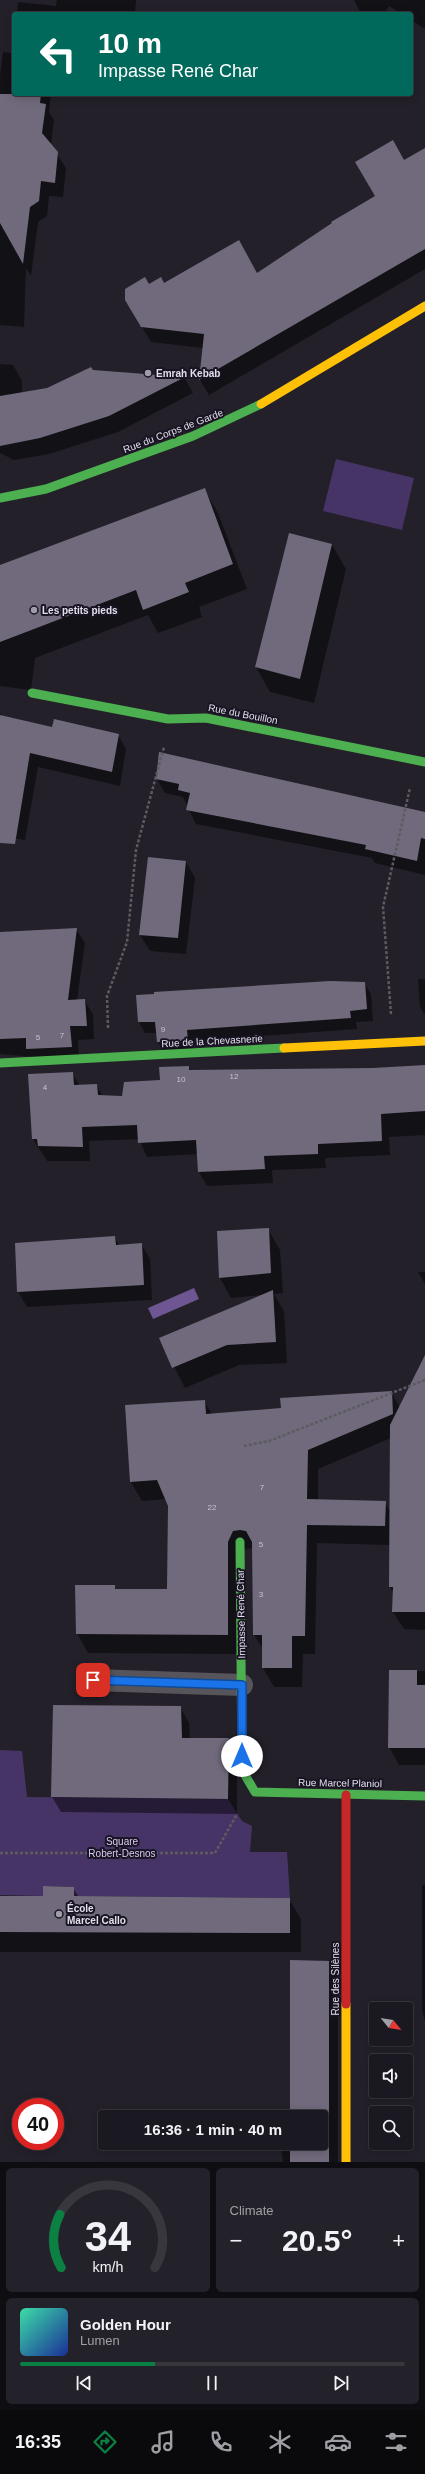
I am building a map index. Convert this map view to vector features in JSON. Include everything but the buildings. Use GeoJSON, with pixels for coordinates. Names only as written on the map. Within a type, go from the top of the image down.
{"type":"FeatureCollection","features":[{"type":"Feature","properties":{"kind":"street","name":"Rue du Corps de Garde"},"geometry":{"type":"LineString","coordinates":[[0,498],[46,489],[194,436],[228,421],[262,404],[425,306]]}},
{"type":"Feature","properties":{"kind":"street","name":"Rue du Bouillon"},"geometry":{"type":"LineString","coordinates":[[32,693],[168,719],[206,718],[421,761]]}},
{"type":"Feature","properties":{"kind":"street","name":"Rue de la Chevasnerie"},"geometry":{"type":"LineString","coordinates":[[0,1063],[425,1041]]}},
{"type":"Feature","properties":{"kind":"street","name":"Impasse René Char"},"geometry":{"type":"LineString","coordinates":[[240,1542],[242,1770],[255,1792]]}},
{"type":"Feature","properties":{"kind":"street"},"geometry":{"type":"LineString","coordinates":[[93,1680],[242,1685]]}},
{"type":"Feature","properties":{"kind":"street","name":"Rue Marcel Planiol"},"geometry":{"type":"LineString","coordinates":[[255,1792],[425,1796]]}},
{"type":"Feature","properties":{"kind":"street","name":"Rue des Silènes"},"geometry":{"type":"LineString","coordinates":[[346,1795],[346,2162]]}},
{"type":"Feature","properties":{"kind":"path"},"geometry":{"type":"LineString","coordinates":[[110,1057],[107,996],[127,942],[136,850],[164,750],[168,719]]}},
{"type":"Feature","properties":{"kind":"path"},"geometry":{"type":"LineString","coordinates":[[392,1042],[383,907],[421,761]]}},
{"type":"Feature","properties":{"kind":"path"},"geometry":{"type":"LineString","coordinates":[[244,1446],[269,1441],[425,1380]]}},
{"type":"Feature","properties":{"kind":"path"},"geometry":{"type":"LineString","coordinates":[[0,1853],[215,1853],[238,1814],[255,1792]]}},
{"type":"Feature","properties":{"kind":"green space"},"geometry":{"type":"Polygon","coordinates":[[[336,459],[414,478],[402,530],[323,511],[336,459]]]}},
{"type":"Feature","properties":{"kind":"green space","name":"Square Robert-Desnos"},"geometry":{"type":"Polygon","coordinates":[[[0,1750],[22,1751],[27,1797],[228,1799],[242,1821],[252,1826],[250,1852],[287,1852],[290,1898],[74,1896],[74,1887],[43,1886],[43,1896],[0,1895],[0,1750]]]}},
{"type":"Feature","properties":{"kind":"shaded area"},"geometry":{"type":"Polygon","coordinates":[[[194,1288],[199,1299],[153,1319],[148,1308],[194,1288]]]}},
{"type":"Feature","properties":{"kind":"traffic: fast"},"geometry":{"type":"LineString","coordinates":[[0,498],[46,489],[193,436],[261,404]]}},
{"type":"Feature","properties":{"kind":"traffic: fast"},"geometry":{"type":"LineString","coordinates":[[32,693],[168,719],[206,718],[425,762]]}},
{"type":"Feature","properties":{"kind":"traffic: fast"},"geometry":{"type":"LineString","coordinates":[[0,1063],[284,1048]]}},
{"type":"Feature","properties":{"kind":"traffic: fast"},"geometry":{"type":"LineString","coordinates":[[240,1542],[242,1770],[255,1792],[425,1796]]}},
{"type":"Feature","properties":{"kind":"traffic: slow"},"geometry":{"type":"LineString","coordinates":[[261,404],[425,306]]}},
{"type":"Feature","properties":{"kind":"traffic: slow"},"geometry":{"type":"LineString","coordinates":[[284,1048],[425,1041]]}},
{"type":"Feature","properties":{"kind":"traffic: slow"},"geometry":{"type":"LineString","coordinates":[[346,2004],[346,2162]]}},
{"type":"Feature","properties":{"kind":"traffic: jam"},"geometry":{"type":"LineString","coordinates":[[346,1795],[346,2004]]}},
{"type":"Feature","properties":{"kind":"place","name":"Emrah Kebab"},"geometry":{"type":"Point","coordinates":[148,373]}},
{"type":"Feature","properties":{"kind":"place","name":"Les petits pieds"},"geometry":{"type":"Point","coordinates":[34,610]}},
{"type":"Feature","properties":{"kind":"place","name":"École Marcel Callo"},"geometry":{"type":"Point","coordinates":[59,1914]}},
{"type":"Feature","properties":{"kind":"route"},"geometry":{"type":"LineString","coordinates":[[93,1680],[242,1685],[242,1756]]}}]}
